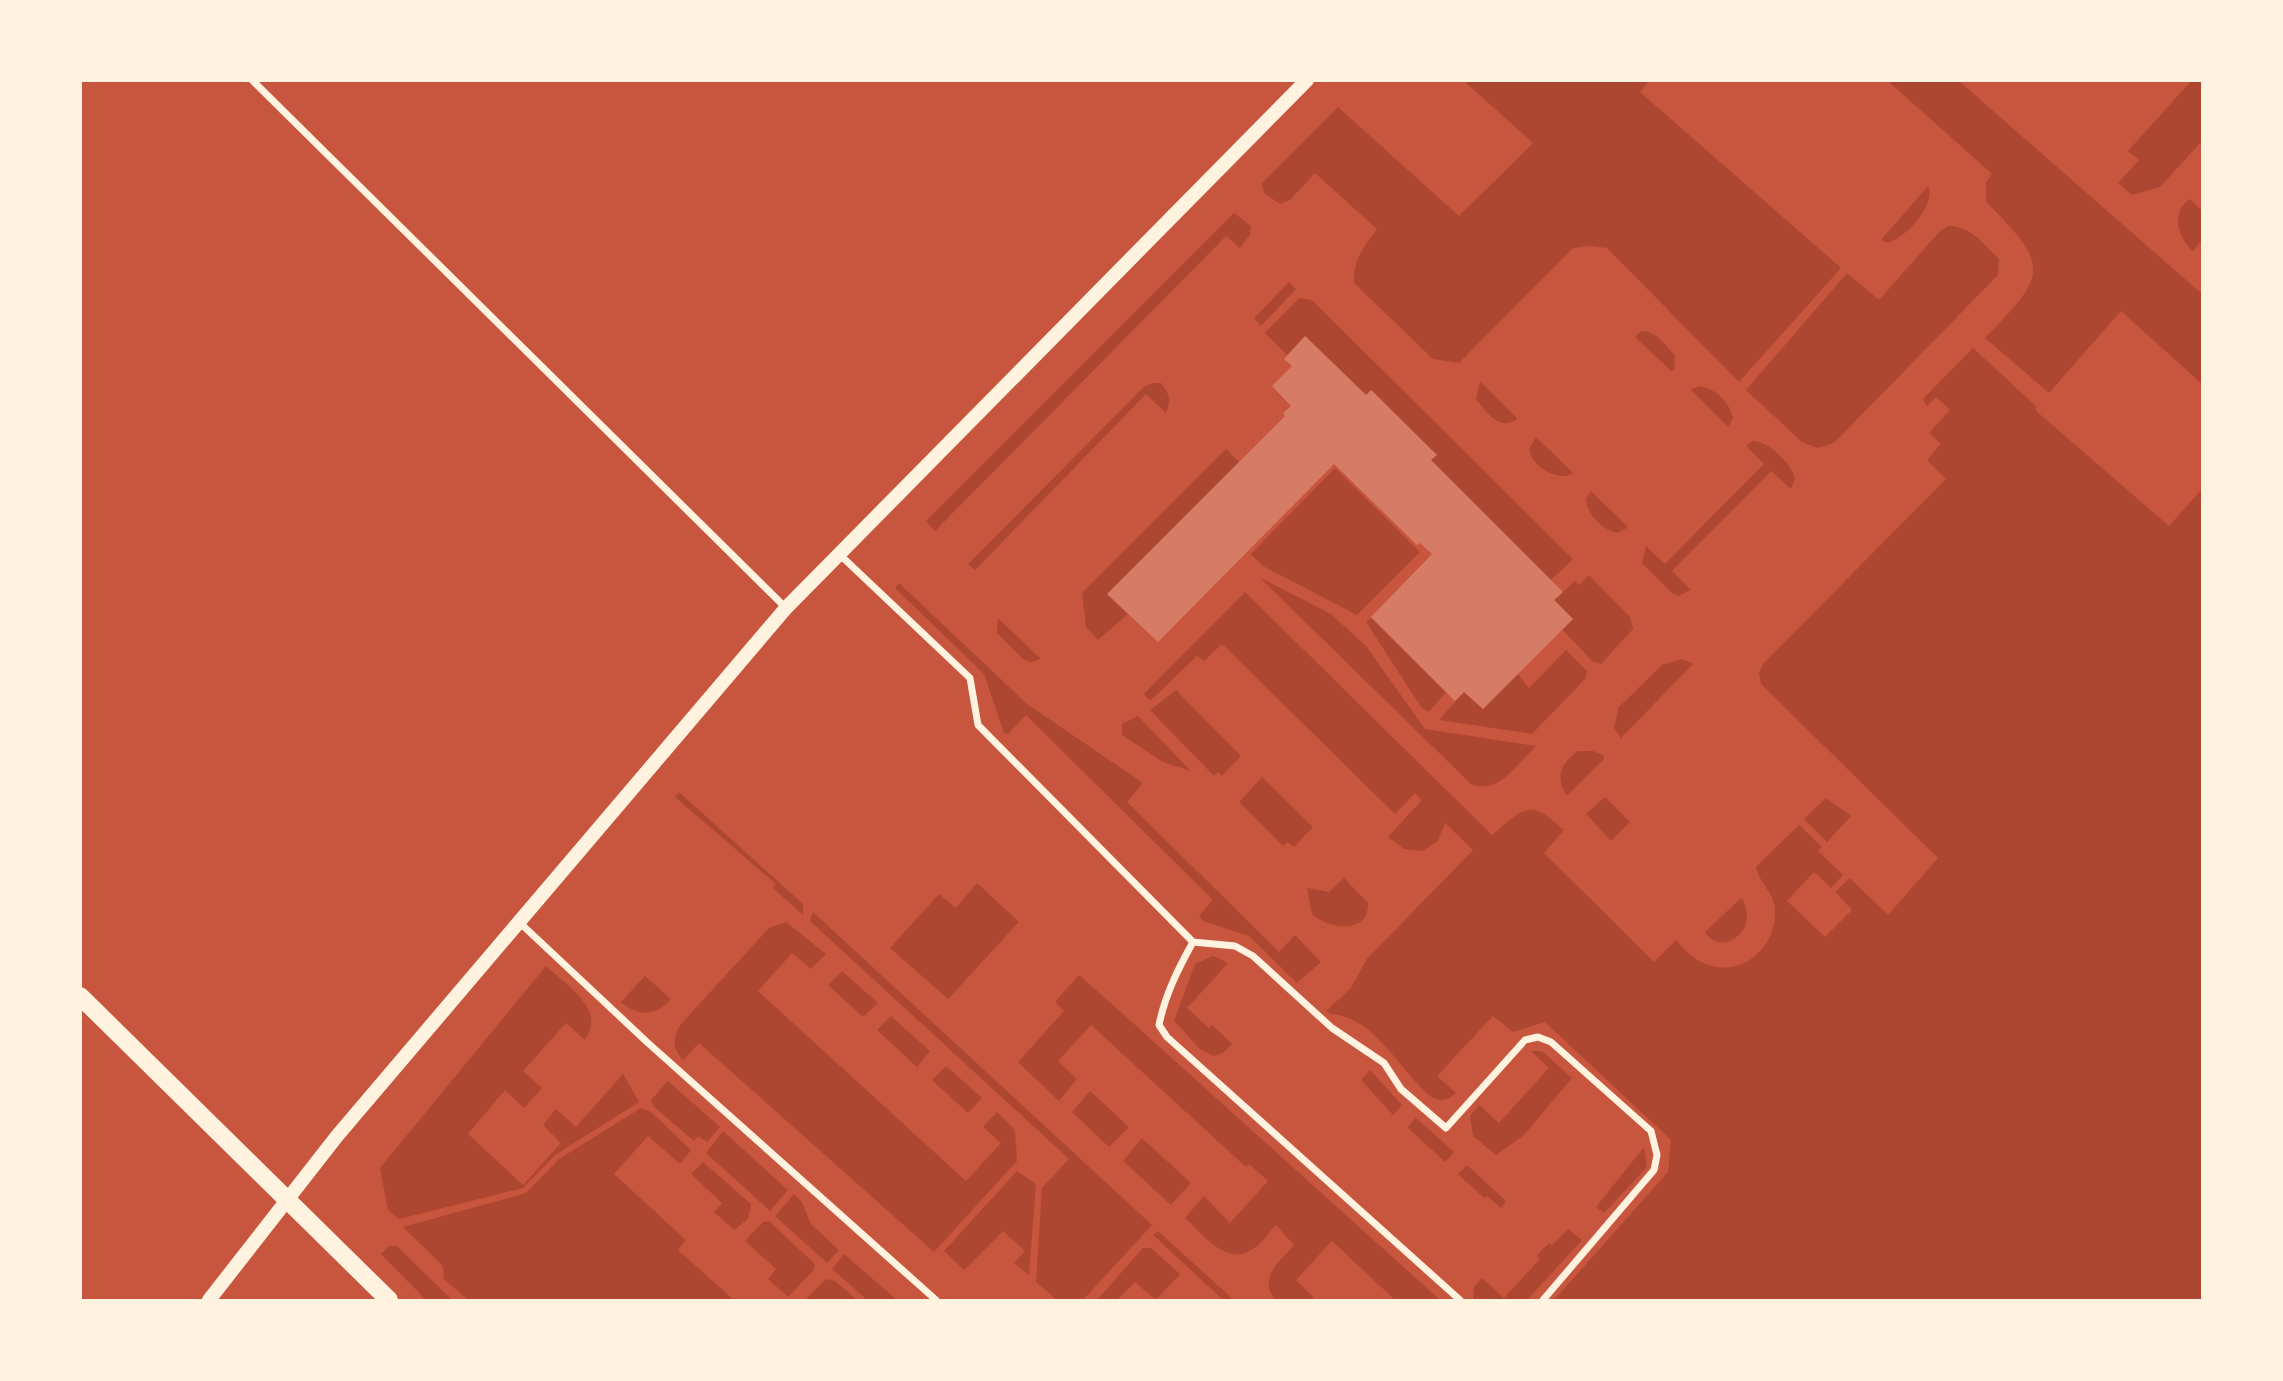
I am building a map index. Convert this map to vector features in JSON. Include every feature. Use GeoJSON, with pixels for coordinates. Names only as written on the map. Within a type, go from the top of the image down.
{"type":"FeatureCollection","features":[{"type":"Feature","properties":{"kind":"main road"},"geometry":{"type":"LineString","coordinates":[[209,1300],[287,1199],[786,608],[1307,80]]}},
{"type":"Feature","properties":{"kind":"main road"},"geometry":{"type":"LineString","coordinates":[[80,996],[390,1300]]}},
{"type":"Feature","properties":{"kind":"street"},"geometry":{"type":"LineString","coordinates":[[252,80],[786,608]]}},
{"type":"Feature","properties":{"kind":"street"},"geometry":{"type":"LineString","coordinates":[[838,553],[970,678],[978,725],[1193,942],[1235,946],[1253,956],[1332,1028],[1384,1063],[1401,1089],[1446,1128],[1525,1040],[1538,1037],[1551,1042],[1651,1131],[1657,1156],[1654,1170],[1543,1300]]}},
{"type":"Feature","properties":{"kind":"street"},"geometry":{"type":"LineString","coordinates":[[519,922],[648,1043],[936,1300]]}},
{"type":"Feature","properties":{"kind":"street"},"geometry":{"type":"LineString","coordinates":[[1193,942],[1162,1009],[1159,1025],[1167,1037],[1460,1300]]}},
{"type":"Feature","properties":{"kind":"shaded area"},"geometry":{"type":"Polygon","coordinates":[[[2192,80],[2202,81],[2202,141],[2160,187],[2132,195],[2118,183],[2139,160],[2128,151],[2192,80]]]}},
{"type":"Feature","properties":{"kind":"shaded area"},"geometry":{"type":"Polygon","coordinates":[[[1464,81],[1649,81],[1640,92],[1841,268],[1739,382],[1607,248],[1589,246],[1573,248],[1459,363],[1433,359],[1354,283],[1357,260],[1377,229],[1315,173],[1290,200],[1280,204],[1264,193],[1262,183],[1338,107],[1459,216],[1533,143],[1464,81]]]}},
{"type":"Feature","properties":{"kind":"shaded area"},"geometry":{"type":"Polygon","coordinates":[[[1888,81],[1959,81],[2202,294],[2202,384],[2121,311],[2049,393],[1985,338],[2006,317],[2030,284],[2033,270],[2031,257],[2022,241],[1986,202],[1986,182],[1992,174],[1888,81]]]}},
{"type":"Feature","properties":{"kind":"shaded area"},"geometry":{"type":"Polygon","coordinates":[[[1928,186],[1928,202],[1918,220],[1894,240],[1887,243],[1881,240],[1928,186]]]}},
{"type":"Feature","properties":{"kind":"shaded area"},"geometry":{"type":"Polygon","coordinates":[[[2190,199],[2202,211],[2202,240],[2193,251],[2183,240],[2178,225],[2180,210],[2190,199]]]}},
{"type":"Feature","properties":{"kind":"shaded area"},"geometry":{"type":"Polygon","coordinates":[[[1234,213],[1251,226],[1250,235],[1240,248],[1226,236],[935,531],[926,521],[1234,213]]]}},
{"type":"Feature","properties":{"kind":"shaded area"},"geometry":{"type":"Polygon","coordinates":[[[1948,226],[1964,229],[1982,242],[1999,259],[1998,275],[1834,443],[1818,448],[1802,442],[1746,390],[1847,273],[1879,300],[1940,231],[1948,226]]]}},
{"type":"Feature","properties":{"kind":"shaded area"},"geometry":{"type":"Polygon","coordinates":[[[1289,282],[1296,289],[1261,326],[1254,318],[1289,282]]]}},
{"type":"Feature","properties":{"kind":"shaded area"},"geometry":{"type":"Polygon","coordinates":[[[1299,298],[1312,300],[1573,559],[1551,580],[1431,460],[1436,455],[1372,390],[1366,395],[1305,336],[1287,355],[1265,333],[1299,298]]]}},
{"type":"Feature","properties":{"kind":"shaded area"},"geometry":{"type":"Polygon","coordinates":[[[1641,331],[1656,336],[1675,355],[1674,370],[1671,371],[1635,337],[1641,331]]]}},
{"type":"Feature","properties":{"kind":"shaded area"},"geometry":{"type":"Polygon","coordinates":[[[1973,348],[2037,407],[2035,410],[2169,526],[2202,489],[2202,1300],[1554,1300],[1668,1172],[1671,1140],[1545,1022],[1513,1032],[1493,1016],[1437,1076],[1456,1093],[1442,1100],[1427,1094],[1369,1030],[1344,1016],[1326,1011],[1351,988],[1367,959],[1473,850],[1445,823],[1438,841],[1423,851],[1404,849],[1388,837],[1422,800],[1415,793],[1395,814],[1222,644],[1204,661],[1197,656],[1150,701],[1144,694],[1245,592],[1492,835],[1526,810],[1542,813],[1564,830],[1544,853],[1654,962],[1676,940],[1697,960],[1719,967],[1732,967],[1754,957],[1770,937],[1775,911],[1756,867],[1799,825],[1822,847],[1818,851],[1843,875],[1831,888],[1814,872],[1787,901],[1825,937],[1852,910],[1835,892],[1850,878],[1888,915],[1938,858],[1761,684],[1759,673],[1763,664],[1946,479],[1927,460],[1941,444],[1929,433],[1950,410],[1936,397],[1927,406],[1923,399],[1973,348]]]}},
{"type":"Feature","properties":{"kind":"shaded area"},"geometry":{"type":"Polygon","coordinates":[[[1480,381],[1517,419],[1499,422],[1489,414],[1476,399],[1480,381]]]}},
{"type":"Feature","properties":{"kind":"shaded area"},"geometry":{"type":"Polygon","coordinates":[[[1161,383],[1168,394],[1166,413],[1146,394],[975,570],[968,564],[1145,386],[1161,383]]]}},
{"type":"Feature","properties":{"kind":"shaded area"},"geometry":{"type":"Polygon","coordinates":[[[1700,386],[1717,393],[1726,402],[1733,418],[1728,427],[1691,390],[1700,386]]]}},
{"type":"Feature","properties":{"kind":"shaded area"},"geometry":{"type":"Polygon","coordinates":[[[1536,437],[1573,473],[1560,476],[1538,465],[1530,454],[1530,447],[1536,437]]]}},
{"type":"Feature","properties":{"kind":"shaded area"},"geometry":{"type":"Polygon","coordinates":[[[1752,441],[1771,448],[1789,466],[1795,479],[1791,489],[1771,471],[1672,571],[1691,590],[1679,596],[1673,594],[1642,563],[1646,546],[1665,564],[1764,464],[1746,446],[1752,441]]]}},
{"type":"Feature","properties":{"kind":"shaded area"},"geometry":{"type":"Polygon","coordinates":[[[1226,449],[1239,462],[1108,594],[1128,614],[1098,640],[1086,627],[1082,593],[1226,449]]]}},
{"type":"Feature","properties":{"kind":"shaded area"},"geometry":{"type":"Polygon","coordinates":[[[1335,468],[1420,552],[1357,615],[1263,566],[1251,554],[1335,468]]]}},
{"type":"Feature","properties":{"kind":"shaded area"},"geometry":{"type":"Polygon","coordinates":[[[1591,491],[1628,527],[1618,533],[1597,521],[1587,505],[1586,499],[1591,491]]]}},
{"type":"Feature","properties":{"kind":"shaded area"},"geometry":{"type":"Polygon","coordinates":[[[1589,575],[1630,617],[1633,629],[1601,664],[1592,661],[1562,629],[1572,619],[1554,600],[1575,581],[1579,585],[1589,575]]]}},
{"type":"Feature","properties":{"kind":"shaded area"},"geometry":{"type":"Polygon","coordinates":[[[1259,577],[1331,614],[1366,646],[1425,729],[1536,746],[1499,781],[1481,786],[1471,784],[1259,577]]]}},
{"type":"Feature","properties":{"kind":"shaded area"},"geometry":{"type":"Polygon","coordinates":[[[899,583],[1027,704],[1143,783],[1127,802],[1279,952],[1295,935],[1321,962],[1297,983],[1249,936],[1203,921],[1199,916],[1213,900],[1026,715],[1008,734],[1004,733],[984,674],[895,588],[899,583]]]}},
{"type":"Feature","properties":{"kind":"shaded area"},"geometry":{"type":"Polygon","coordinates":[[[998,618],[1041,659],[1031,662],[1023,659],[997,633],[998,618]]]}},
{"type":"Feature","properties":{"kind":"shaded area"},"geometry":{"type":"Polygon","coordinates":[[[1371,618],[1446,692],[1429,712],[1421,707],[1366,622],[1371,618]]]}},
{"type":"Feature","properties":{"kind":"shaded area"},"geometry":{"type":"Polygon","coordinates":[[[1566,650],[1587,671],[1585,679],[1532,734],[1439,720],[1464,692],[1483,709],[1518,674],[1529,688],[1566,650]]]}},
{"type":"Feature","properties":{"kind":"shaded area"},"geometry":{"type":"Polygon","coordinates":[[[1682,659],[1693,664],[1621,738],[1614,728],[1619,707],[1662,665],[1682,659]]]}},
{"type":"Feature","properties":{"kind":"shaded area"},"geometry":{"type":"Polygon","coordinates":[[[1176,690],[1241,756],[1222,776],[1218,772],[1214,776],[1150,710],[1176,690]]]}},
{"type":"Feature","properties":{"kind":"shaded area"},"geometry":{"type":"Polygon","coordinates":[[[1138,716],[1191,771],[1163,762],[1122,735],[1122,724],[1138,716]]]}},
{"type":"Feature","properties":{"kind":"shaded area"},"geometry":{"type":"Polygon","coordinates":[[[1578,751],[1593,751],[1603,755],[1604,759],[1567,796],[1561,782],[1561,771],[1578,751]]]}},
{"type":"Feature","properties":{"kind":"shaded area"},"geometry":{"type":"Polygon","coordinates":[[[1262,777],[1313,827],[1294,847],[1288,842],[1283,846],[1239,802],[1262,777]]]}},
{"type":"Feature","properties":{"kind":"shaded area"},"geometry":{"type":"Polygon","coordinates":[[[679,792],[803,904],[803,915],[773,888],[776,884],[675,797],[679,792]]]}},
{"type":"Feature","properties":{"kind":"shaded area"},"geometry":{"type":"Polygon","coordinates":[[[1605,797],[1630,822],[1611,841],[1586,814],[1605,797]]]}},
{"type":"Feature","properties":{"kind":"shaded area"},"geometry":{"type":"Polygon","coordinates":[[[1826,798],[1851,816],[1827,842],[1804,819],[1826,798]]]}},
{"type":"Feature","properties":{"kind":"shaded area"},"geometry":{"type":"Polygon","coordinates":[[[1344,878],[1368,903],[1367,913],[1355,924],[1337,926],[1312,914],[1307,888],[1329,892],[1344,878]]]}},
{"type":"Feature","properties":{"kind":"shaded area"},"geometry":{"type":"Polygon","coordinates":[[[977,883],[1019,922],[948,999],[890,948],[939,894],[956,908],[977,883]]]}},
{"type":"Feature","properties":{"kind":"shaded area"},"geometry":{"type":"Polygon","coordinates":[[[1741,898],[1747,920],[1743,929],[1729,941],[1712,939],[1705,932],[1741,898]]]}},
{"type":"Feature","properties":{"kind":"shaded area"},"geometry":{"type":"Polygon","coordinates":[[[813,912],[1152,1225],[1083,1300],[1057,1300],[1036,1282],[1042,1188],[1069,1159],[810,921],[813,912]]]}},
{"type":"Feature","properties":{"kind":"shaded area"},"geometry":{"type":"Polygon","coordinates":[[[786,922],[826,954],[811,969],[792,953],[758,991],[966,1181],[1001,1143],[983,1127],[997,1112],[1015,1130],[1017,1161],[934,1252],[699,1043],[683,1060],[677,1051],[675,1039],[680,1025],[769,928],[786,922]]]}},
{"type":"Feature","properties":{"kind":"shaded area"},"geometry":{"type":"Polygon","coordinates":[[[1213,956],[1228,963],[1187,1008],[1209,1028],[1212,1025],[1232,1044],[1224,1052],[1214,1056],[1201,1050],[1174,1021],[1195,964],[1213,956]]]}},
{"type":"Feature","properties":{"kind":"shaded area"},"geometry":{"type":"Polygon","coordinates":[[[546,966],[581,998],[588,1008],[590,1029],[585,1040],[566,1023],[523,1071],[542,1088],[524,1108],[505,1090],[468,1134],[523,1185],[561,1143],[543,1125],[556,1109],[576,1127],[623,1074],[639,1102],[555,1155],[523,1188],[399,1219],[388,1210],[380,1168],[546,966]]]}},
{"type":"Feature","properties":{"kind":"shaded area"},"geometry":{"type":"Polygon","coordinates":[[[842,971],[878,1003],[863,1017],[828,985],[842,971]]]}},
{"type":"Feature","properties":{"kind":"shaded area"},"geometry":{"type":"Polygon","coordinates":[[[1079,975],[1440,1300],[1395,1300],[1332,1241],[1296,1280],[1314,1298],[1276,1300],[1270,1293],[1269,1278],[1294,1245],[1276,1225],[1259,1244],[1243,1253],[1224,1251],[1207,1240],[1185,1218],[1204,1196],[1230,1223],[1268,1181],[1249,1164],[1246,1167],[1091,1025],[1058,1061],[1077,1079],[1059,1101],[1018,1062],[1064,1011],[1055,1002],[1079,975]]]}},
{"type":"Feature","properties":{"kind":"shaded area"},"geometry":{"type":"Polygon","coordinates":[[[645,976],[671,999],[659,1009],[640,1012],[621,1002],[645,976]]]}},
{"type":"Feature","properties":{"kind":"shaded area"},"geometry":{"type":"Polygon","coordinates":[[[891,1016],[930,1051],[917,1067],[877,1030],[891,1016]]]}},
{"type":"Feature","properties":{"kind":"shaded area"},"geometry":{"type":"Polygon","coordinates":[[[1531,1051],[1542,1051],[1572,1078],[1524,1135],[1496,1155],[1473,1136],[1470,1116],[1479,1105],[1499,1123],[1549,1068],[1531,1051]]]}},
{"type":"Feature","properties":{"kind":"shaded area"},"geometry":{"type":"Polygon","coordinates":[[[946,1066],[982,1098],[968,1113],[932,1080],[946,1066]]]}},
{"type":"Feature","properties":{"kind":"shaded area"},"geometry":{"type":"Polygon","coordinates":[[[1370,1070],[1402,1105],[1393,1115],[1361,1080],[1370,1070]]]}},
{"type":"Feature","properties":{"kind":"shaded area"},"geometry":{"type":"Polygon","coordinates":[[[668,1081],[720,1127],[707,1142],[698,1136],[694,1141],[654,1107],[651,1100],[668,1081]]]}},
{"type":"Feature","properties":{"kind":"shaded area"},"geometry":{"type":"Polygon","coordinates":[[[1090,1091],[1129,1127],[1109,1147],[1072,1112],[1090,1091]]]}},
{"type":"Feature","properties":{"kind":"shaded area"},"geometry":{"type":"Polygon","coordinates":[[[641,1108],[651,1112],[691,1150],[680,1164],[648,1136],[614,1174],[686,1240],[678,1250],[734,1300],[468,1300],[444,1279],[443,1266],[403,1227],[526,1193],[559,1159],[641,1108]]]}},
{"type":"Feature","properties":{"kind":"shaded area"},"geometry":{"type":"Polygon","coordinates":[[[1416,1118],[1454,1152],[1445,1162],[1407,1127],[1416,1118]]]}},
{"type":"Feature","properties":{"kind":"shaded area"},"geometry":{"type":"Polygon","coordinates":[[[723,1131],[788,1190],[770,1211],[706,1153],[723,1131]]]}},
{"type":"Feature","properties":{"kind":"shaded area"},"geometry":{"type":"Polygon","coordinates":[[[1142,1138],[1191,1183],[1171,1205],[1123,1161],[1142,1138]]]}},
{"type":"Feature","properties":{"kind":"shaded area"},"geometry":{"type":"Polygon","coordinates":[[[1644,1147],[1647,1167],[1604,1213],[1596,1207],[1644,1147]]]}},
{"type":"Feature","properties":{"kind":"shaded area"},"geometry":{"type":"Polygon","coordinates":[[[703,1162],[751,1204],[748,1219],[734,1230],[714,1212],[722,1203],[691,1174],[703,1162]]]}},
{"type":"Feature","properties":{"kind":"shaded area"},"geometry":{"type":"Polygon","coordinates":[[[1467,1165],[1506,1201],[1501,1208],[1487,1196],[1484,1198],[1458,1174],[1467,1165]]]}},
{"type":"Feature","properties":{"kind":"shaded area"},"geometry":{"type":"Polygon","coordinates":[[[1017,1171],[1036,1184],[1029,1275],[1014,1263],[1025,1251],[1003,1231],[964,1270],[944,1251],[1017,1171]]]}},
{"type":"Feature","properties":{"kind":"shaded area"},"geometry":{"type":"Polygon","coordinates":[[[794,1194],[802,1202],[811,1224],[839,1250],[827,1263],[775,1216],[794,1194]]]}},
{"type":"Feature","properties":{"kind":"shaded area"},"geometry":{"type":"Polygon","coordinates":[[[769,1221],[815,1264],[813,1271],[788,1297],[768,1279],[776,1269],[745,1241],[763,1222],[769,1221]]]}},
{"type":"Feature","properties":{"kind":"shaded area"},"geometry":{"type":"Polygon","coordinates":[[[1568,1229],[1582,1240],[1527,1300],[1473,1300],[1474,1287],[1482,1278],[1504,1298],[1540,1259],[1537,1255],[1568,1229]]]}},
{"type":"Feature","properties":{"kind":"shaded area"},"geometry":{"type":"Polygon","coordinates":[[[1158,1231],[1234,1300],[1223,1300],[1153,1235],[1158,1231]]]}},
{"type":"Feature","properties":{"kind":"shaded area"},"geometry":{"type":"Polygon","coordinates":[[[389,1246],[397,1246],[452,1300],[426,1300],[381,1254],[389,1246]]]}},
{"type":"Feature","properties":{"kind":"shaded area"},"geometry":{"type":"Polygon","coordinates":[[[1143,1248],[1151,1248],[1180,1274],[1156,1300],[1135,1282],[1117,1300],[1097,1300],[1143,1248]]]}},
{"type":"Feature","properties":{"kind":"shaded area"},"geometry":{"type":"Polygon","coordinates":[[[844,1254],[897,1300],[867,1300],[832,1269],[844,1254]]]}},
{"type":"Feature","properties":{"kind":"shaded area"},"geometry":{"type":"Polygon","coordinates":[[[826,1279],[835,1281],[857,1300],[805,1300],[826,1279]]]}},
{"type":"Feature","properties":{"kind":"building"},"geometry":{"type":"Polygon","coordinates":[[[1305,336],[1366,395],[1371,390],[1437,455],[1431,460],[1563,592],[1554,600],[1573,619],[1483,709],[1464,692],[1455,701],[1371,617],[1432,554],[1420,543],[1417,545],[1334,464],[1158,642],[1107,594],[1285,416],[1283,413],[1291,406],[1272,386],[1292,366],[1284,359],[1305,336]]]}}]}
